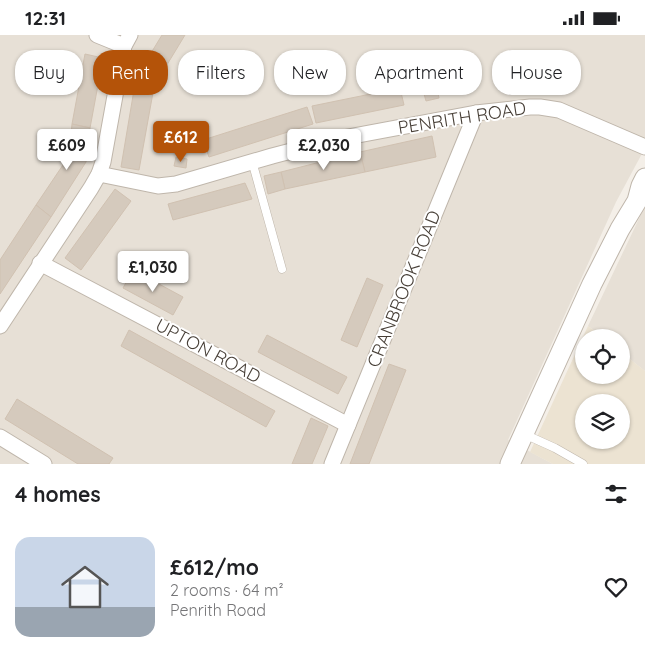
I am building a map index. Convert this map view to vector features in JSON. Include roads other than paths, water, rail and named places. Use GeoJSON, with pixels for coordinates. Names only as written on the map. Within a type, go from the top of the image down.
{"type":"FeatureCollection","features":[{"type":"Feature","properties":{"kind":"street"},"geometry":{"type":"LineString","coordinates":[[0,326],[99,174],[105,155],[127,41],[97,35]]}},
{"type":"Feature","properties":{"kind":"street","name":"PENRITH ROAD"},"geometry":{"type":"LineString","coordinates":[[99,174],[150,185],[176,185],[252,161],[337,139],[476,113],[530,107],[548,108],[593,123],[645,147]]}},
{"type":"Feature","properties":{"kind":"street","name":"CRANBROOK ROAD"},"geometry":{"type":"LineString","coordinates":[[332,464],[476,113]]}},
{"type":"Feature","properties":{"kind":"street"},"geometry":{"type":"LineString","coordinates":[[510,464],[592,284],[620,229],[641,203],[641,186],[645,178]]}},
{"type":"Feature","properties":{"kind":"street","name":"UPTON ROAD"},"geometry":{"type":"LineString","coordinates":[[40,263],[348,425]]}},
{"type":"Feature","properties":{"kind":"street"},"geometry":{"type":"LineString","coordinates":[[0,437],[44,464]]}},
{"type":"Feature","properties":{"kind":"lane"},"geometry":{"type":"LineString","coordinates":[[252,161],[282,269]]}},
{"type":"Feature","properties":{"kind":"lane"},"geometry":{"type":"LineString","coordinates":[[524,434],[555,448],[583,464]]}}]}
